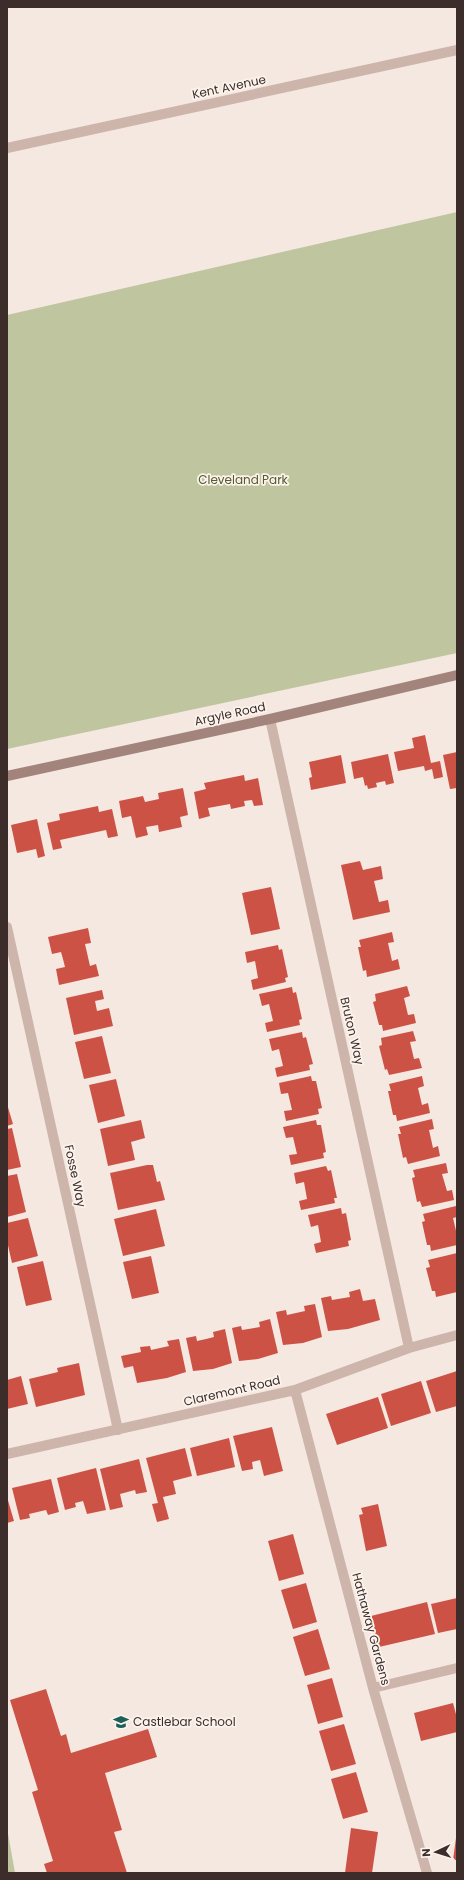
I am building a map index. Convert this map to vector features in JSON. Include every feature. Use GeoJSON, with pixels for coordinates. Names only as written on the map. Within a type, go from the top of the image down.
{"type":"FeatureCollection","features":[{"type":"Feature","properties":{"kind":"main road","name":"Argyle Road"},"geometry":{"type":"LineString","coordinates":[[7,776],[270,719],[457,675]]}},
{"type":"Feature","properties":{"kind":"street","name":"Kent Avenue"},"geometry":{"type":"LineString","coordinates":[[7,148],[457,50]]}},
{"type":"Feature","properties":{"kind":"street","name":"Bruton Way"},"geometry":{"type":"LineString","coordinates":[[270,719],[409,1348]]}},
{"type":"Feature","properties":{"kind":"street","name":"Fosse Way"},"geometry":{"type":"LineString","coordinates":[[7,927],[118,1430]]}},
{"type":"Feature","properties":{"kind":"street","name":"Claremont Road"},"geometry":{"type":"LineString","coordinates":[[7,1454],[295,1390],[409,1348],[457,1335]]}},
{"type":"Feature","properties":{"kind":"street","name":"Hathaway Gardens"},"geometry":{"type":"LineString","coordinates":[[295,1390],[373,1688],[427,1873]]}},
{"type":"Feature","properties":{"kind":"street"},"geometry":{"type":"LineString","coordinates":[[373,1688],[457,1668]]}},
{"type":"Feature","properties":{"kind":"green space","name":"Cleveland Park"},"geometry":{"type":"Polygon","coordinates":[[[457,212],[457,653],[7,749],[7,315],[457,212]]]}},
{"type":"Feature","properties":{"kind":"green space"},"geometry":{"type":"Polygon","coordinates":[[[7,1828],[15,1873],[7,1873],[7,1828]]]}},
{"type":"Feature","properties":{"kind":"building"},"geometry":{"type":"Polygon","coordinates":[[[425,735],[431,763],[440,761],[443,777],[434,779],[432,769],[425,771],[424,766],[398,771],[394,752],[414,748],[412,738],[425,735]]]}},
{"type":"Feature","properties":{"kind":"building"},"geometry":{"type":"Polygon","coordinates":[[[457,752],[457,788],[450,789],[443,755],[457,752]]]}},
{"type":"Feature","properties":{"kind":"building"},"geometry":{"type":"Polygon","coordinates":[[[388,754],[394,783],[386,785],[385,781],[376,783],[377,787],[368,789],[367,785],[365,786],[363,777],[354,779],[351,762],[388,754]]]}},
{"type":"Feature","properties":{"kind":"building"},"geometry":{"type":"Polygon","coordinates":[[[341,755],[346,783],[311,790],[309,778],[312,777],[309,762],[341,755]]]}},
{"type":"Feature","properties":{"kind":"building"},"geometry":{"type":"Polygon","coordinates":[[[244,775],[245,781],[258,778],[263,805],[254,806],[252,800],[244,801],[245,806],[231,809],[230,804],[208,808],[210,816],[199,819],[194,792],[206,789],[204,783],[244,775]]]}},
{"type":"Feature","properties":{"kind":"building"},"geometry":{"type":"Polygon","coordinates":[[[183,788],[188,815],[180,817],[182,827],[159,832],[158,825],[146,827],[148,835],[136,838],[131,816],[122,818],[119,801],[143,796],[145,802],[159,799],[158,793],[183,788]]]}},
{"type":"Feature","properties":{"kind":"building"},"geometry":{"type":"Polygon","coordinates":[[[98,806],[99,812],[112,809],[118,836],[108,838],[106,830],[60,840],[62,848],[53,850],[47,823],[60,820],[59,814],[98,806]]]}},
{"type":"Feature","properties":{"kind":"building"},"geometry":{"type":"Polygon","coordinates":[[[37,819],[45,856],[38,858],[36,849],[17,853],[11,825],[37,819]]]}},
{"type":"Feature","properties":{"kind":"building"},"geometry":{"type":"Polygon","coordinates":[[[360,861],[363,870],[381,866],[383,879],[374,881],[379,902],[388,900],[390,912],[353,920],[341,865],[360,861]]]}},
{"type":"Feature","properties":{"kind":"building"},"geometry":{"type":"Polygon","coordinates":[[[271,887],[280,929],[251,935],[242,893],[271,887]]]}},
{"type":"Feature","properties":{"kind":"building"},"geometry":{"type":"Polygon","coordinates":[[[88,928],[91,943],[85,944],[90,966],[96,964],[99,976],[59,985],[56,969],[65,967],[61,952],[52,954],[48,937],[88,928]]]}},
{"type":"Feature","properties":{"kind":"building"},"geometry":{"type":"Polygon","coordinates":[[[392,932],[394,942],[388,943],[392,961],[398,959],[400,969],[367,977],[366,970],[363,971],[358,947],[361,947],[359,940],[392,932]]]}},
{"type":"Feature","properties":{"kind":"building"},"geometry":{"type":"Polygon","coordinates":[[[278,945],[279,950],[282,949],[288,977],[285,978],[286,982],[253,990],[251,980],[258,978],[255,961],[247,963],[245,952],[278,945]]]}},
{"type":"Feature","properties":{"kind":"building"},"geometry":{"type":"Polygon","coordinates":[[[407,986],[410,996],[404,998],[408,1015],[414,1014],[416,1023],[383,1031],[382,1025],[379,1025],[373,1002],[376,1001],[375,994],[407,986]]]}},
{"type":"Feature","properties":{"kind":"building"},"geometry":{"type":"Polygon","coordinates":[[[292,987],[293,993],[296,992],[302,1019],[299,1020],[300,1025],[267,1032],[265,1023],[273,1021],[269,1004],[262,1006],[259,994],[292,987]]]}},
{"type":"Feature","properties":{"kind":"building"},"geometry":{"type":"Polygon","coordinates":[[[102,990],[104,999],[95,1001],[97,1011],[109,1008],[113,1026],[74,1035],[66,998],[102,990]]]}},
{"type":"Feature","properties":{"kind":"building"},"geometry":{"type":"Polygon","coordinates":[[[413,1031],[416,1041],[410,1042],[414,1059],[419,1058],[422,1068],[389,1075],[387,1069],[385,1070],[379,1046],[382,1045],[381,1038],[413,1031]]]}},
{"type":"Feature","properties":{"kind":"building"},"geometry":{"type":"Polygon","coordinates":[[[302,1032],[303,1038],[306,1037],[313,1064],[309,1065],[310,1070],[277,1077],[275,1068],[283,1066],[279,1049],[272,1051],[269,1039],[302,1032]]]}},
{"type":"Feature","properties":{"kind":"building"},"geometry":{"type":"Polygon","coordinates":[[[102,1036],[111,1073],[84,1079],[75,1042],[102,1036]]]}},
{"type":"Feature","properties":{"kind":"building"},"geometry":{"type":"Polygon","coordinates":[[[311,1076],[312,1081],[316,1081],[322,1108],[318,1109],[319,1114],[286,1121],[284,1111],[292,1110],[288,1093],[281,1094],[279,1083],[311,1076]]]}},
{"type":"Feature","properties":{"kind":"building"},"geometry":{"type":"Polygon","coordinates":[[[422,1076],[424,1086],[418,1088],[422,1105],[428,1103],[430,1113],[397,1121],[396,1115],[393,1115],[388,1091],[391,1091],[389,1084],[422,1076]]]}},
{"type":"Feature","properties":{"kind":"building"},"geometry":{"type":"Polygon","coordinates":[[[116,1079],[125,1116],[98,1123],[89,1085],[116,1079]]]}},
{"type":"Feature","properties":{"kind":"building"},"geometry":{"type":"Polygon","coordinates":[[[7,1104],[13,1124],[7,1126],[7,1104]]]}},
{"type":"Feature","properties":{"kind":"building"},"geometry":{"type":"Polygon","coordinates":[[[432,1119],[434,1129],[429,1130],[433,1148],[438,1146],[440,1156],[408,1164],[406,1157],[403,1158],[398,1134],[401,1134],[399,1127],[432,1119]]]}},
{"type":"Feature","properties":{"kind":"building"},"geometry":{"type":"Polygon","coordinates":[[[141,1120],[145,1138],[131,1142],[135,1160],[108,1166],[100,1129],[141,1120]]]}},
{"type":"Feature","properties":{"kind":"building"},"geometry":{"type":"Polygon","coordinates":[[[316,1120],[317,1125],[321,1125],[326,1152],[323,1153],[324,1158],[291,1165],[289,1155],[297,1154],[293,1137],[286,1138],[283,1127],[316,1120]]]}},
{"type":"Feature","properties":{"kind":"building"},"geometry":{"type":"Polygon","coordinates":[[[12,1128],[21,1167],[7,1170],[7,1129],[12,1128]]]}},
{"type":"Feature","properties":{"kind":"building"},"geometry":{"type":"Polygon","coordinates":[[[446,1163],[448,1173],[442,1174],[447,1191],[452,1190],[454,1200],[422,1207],[420,1201],[417,1202],[412,1178],[415,1177],[413,1170],[446,1163]]]}},
{"type":"Feature","properties":{"kind":"building"},"geometry":{"type":"Polygon","coordinates":[[[153,1165],[157,1182],[160,1181],[165,1200],[118,1210],[110,1173],[153,1165]]]}},
{"type":"Feature","properties":{"kind":"building"},"geometry":{"type":"Polygon","coordinates":[[[326,1166],[328,1171],[331,1170],[337,1198],[334,1198],[335,1203],[301,1210],[299,1201],[307,1199],[304,1182],[296,1184],[294,1173],[326,1166]]]}},
{"type":"Feature","properties":{"kind":"building"},"geometry":{"type":"Polygon","coordinates":[[[17,1174],[26,1212],[7,1217],[7,1176],[17,1174]]]}},
{"type":"Feature","properties":{"kind":"building"},"geometry":{"type":"Polygon","coordinates":[[[456,1206],[457,1217],[453,1218],[457,1235],[457,1245],[431,1251],[430,1245],[427,1245],[422,1222],[425,1221],[423,1214],[456,1206]]]}},
{"type":"Feature","properties":{"kind":"building"},"geometry":{"type":"Polygon","coordinates":[[[341,1208],[342,1214],[346,1213],[351,1240],[348,1241],[349,1246],[316,1253],[314,1244],[321,1242],[318,1225],[311,1227],[308,1215],[341,1208]]]}},
{"type":"Feature","properties":{"kind":"building"},"geometry":{"type":"Polygon","coordinates":[[[156,1209],[165,1246],[123,1256],[114,1219],[156,1209]]]}},
{"type":"Feature","properties":{"kind":"building"},"geometry":{"type":"Polygon","coordinates":[[[28,1218],[38,1256],[12,1263],[7,1241],[7,1223],[28,1218]]]}},
{"type":"Feature","properties":{"kind":"building"},"geometry":{"type":"Polygon","coordinates":[[[457,1253],[457,1292],[436,1297],[435,1291],[432,1291],[426,1268],[430,1267],[428,1260],[457,1253]]]}},
{"type":"Feature","properties":{"kind":"building"},"geometry":{"type":"Polygon","coordinates":[[[151,1256],[159,1293],[132,1299],[123,1262],[151,1256]]]}},
{"type":"Feature","properties":{"kind":"building"},"geometry":{"type":"Polygon","coordinates":[[[43,1261],[52,1300],[26,1306],[17,1267],[43,1261]]]}},
{"type":"Feature","properties":{"kind":"building"},"geometry":{"type":"Polygon","coordinates":[[[360,1289],[363,1301],[375,1299],[380,1320],[348,1329],[328,1331],[321,1298],[331,1296],[332,1300],[350,1297],[349,1292],[360,1289]]]}},
{"type":"Feature","properties":{"kind":"building"},"geometry":{"type":"Polygon","coordinates":[[[315,1304],[322,1337],[303,1343],[283,1345],[276,1312],[286,1310],[287,1315],[305,1311],[304,1306],[315,1304]]]}},
{"type":"Feature","properties":{"kind":"building"},"geometry":{"type":"Polygon","coordinates":[[[270,1319],[278,1353],[258,1359],[239,1361],[232,1328],[241,1326],[242,1330],[260,1327],[259,1322],[270,1319]]]}},
{"type":"Feature","properties":{"kind":"building"},"geometry":{"type":"Polygon","coordinates":[[[225,1329],[232,1363],[213,1369],[193,1371],[186,1338],[196,1336],[197,1341],[206,1339],[214,1337],[213,1332],[225,1329]]]}},
{"type":"Feature","properties":{"kind":"building"},"geometry":{"type":"Polygon","coordinates":[[[179,1339],[186,1372],[167,1378],[137,1383],[133,1366],[124,1368],[121,1356],[141,1352],[140,1347],[150,1346],[151,1350],[169,1346],[167,1341],[179,1339]]]}},
{"type":"Feature","properties":{"kind":"building"},"geometry":{"type":"Polygon","coordinates":[[[79,1363],[85,1395],[36,1407],[29,1379],[58,1372],[57,1368],[79,1363]]]}},
{"type":"Feature","properties":{"kind":"building"},"geometry":{"type":"Polygon","coordinates":[[[457,1371],[457,1406],[436,1412],[426,1381],[457,1371]]]}},
{"type":"Feature","properties":{"kind":"building"},"geometry":{"type":"Polygon","coordinates":[[[21,1376],[28,1404],[7,1409],[7,1380],[21,1376]]]}},
{"type":"Feature","properties":{"kind":"building"},"geometry":{"type":"Polygon","coordinates":[[[421,1381],[431,1413],[391,1426],[381,1394],[421,1381]]]}},
{"type":"Feature","properties":{"kind":"building"},"geometry":{"type":"Polygon","coordinates":[[[378,1397],[388,1428],[337,1445],[326,1414],[378,1397]]]}},
{"type":"Feature","properties":{"kind":"building"},"geometry":{"type":"Polygon","coordinates":[[[272,1427],[283,1471],[264,1476],[260,1460],[252,1462],[253,1469],[242,1471],[233,1436],[272,1427]]]}},
{"type":"Feature","properties":{"kind":"building"},"geometry":{"type":"Polygon","coordinates":[[[229,1438],[235,1467],[197,1476],[190,1448],[229,1438]]]}},
{"type":"Feature","properties":{"kind":"building"},"geometry":{"type":"Polygon","coordinates":[[[185,1448],[192,1476],[173,1481],[176,1494],[163,1497],[169,1519],[157,1522],[152,1504],[158,1503],[146,1458],[185,1448]]]}},
{"type":"Feature","properties":{"kind":"building"},"geometry":{"type":"Polygon","coordinates":[[[139,1459],[147,1492],[136,1494],[135,1490],[120,1494],[123,1507],[110,1510],[100,1469],[139,1459]]]}},
{"type":"Feature","properties":{"kind":"building"},"geometry":{"type":"Polygon","coordinates":[[[96,1468],[106,1510],[87,1514],[83,1501],[75,1503],[76,1507],[65,1510],[57,1478],[96,1468]]]}},
{"type":"Feature","properties":{"kind":"building"},"geometry":{"type":"Polygon","coordinates":[[[51,1479],[59,1512],[48,1515],[46,1510],[29,1514],[30,1518],[20,1520],[12,1488],[51,1479]]]}},
{"type":"Feature","properties":{"kind":"building"},"geometry":{"type":"Polygon","coordinates":[[[7,1497],[14,1521],[7,1523],[7,1497]]]}},
{"type":"Feature","properties":{"kind":"building"},"geometry":{"type":"Polygon","coordinates":[[[378,1504],[387,1546],[366,1551],[359,1515],[363,1514],[361,1508],[378,1504]]]}},
{"type":"Feature","properties":{"kind":"building"},"geometry":{"type":"Polygon","coordinates":[[[293,1534],[304,1574],[279,1581],[268,1541],[293,1534]]]}},
{"type":"Feature","properties":{"kind":"building"},"geometry":{"type":"Polygon","coordinates":[[[306,1583],[317,1622],[293,1629],[281,1590],[306,1583]]]}},
{"type":"Feature","properties":{"kind":"building"},"geometry":{"type":"Polygon","coordinates":[[[457,1598],[457,1629],[438,1633],[431,1604],[457,1598]]]}},
{"type":"Feature","properties":{"kind":"building"},"geometry":{"type":"Polygon","coordinates":[[[427,1602],[435,1634],[379,1647],[371,1616],[427,1602]]]}},
{"type":"Feature","properties":{"kind":"building"},"geometry":{"type":"Polygon","coordinates":[[[318,1629],[330,1669],[305,1676],[293,1637],[318,1629]]]}},
{"type":"Feature","properties":{"kind":"building"},"geometry":{"type":"Polygon","coordinates":[[[332,1678],[343,1717],[318,1724],[307,1685],[332,1678]]]}},
{"type":"Feature","properties":{"kind":"building"},"geometry":{"type":"Polygon","coordinates":[[[46,1689],[61,1736],[66,1734],[71,1753],[148,1729],[157,1757],[105,1773],[122,1830],[114,1832],[127,1873],[47,1873],[44,1864],[53,1861],[32,1792],[38,1790],[10,1700],[46,1689]]]}},
{"type":"Feature","properties":{"kind":"building"},"geometry":{"type":"Polygon","coordinates":[[[453,1703],[457,1718],[457,1732],[421,1741],[414,1713],[453,1703]]]}},
{"type":"Feature","properties":{"kind":"building"},"geometry":{"type":"Polygon","coordinates":[[[344,1724],[356,1764],[331,1771],[319,1731],[344,1724]]]}},
{"type":"Feature","properties":{"kind":"building"},"geometry":{"type":"Polygon","coordinates":[[[356,1772],[368,1812],[343,1819],[331,1779],[356,1772]]]}},
{"type":"Feature","properties":{"kind":"building"},"geometry":{"type":"Polygon","coordinates":[[[351,1828],[378,1832],[372,1873],[345,1873],[351,1828]]]}},
{"type":"Feature","properties":{"kind":"building"},"geometry":{"type":"Polygon","coordinates":[[[456,1838],[457,1860],[453,1860],[456,1838]]]}},
{"type":"Feature","properties":{"kind":"place","name":"Castlebar School"},"geometry":{"type":"Point","coordinates":[121,1722]}}]}
